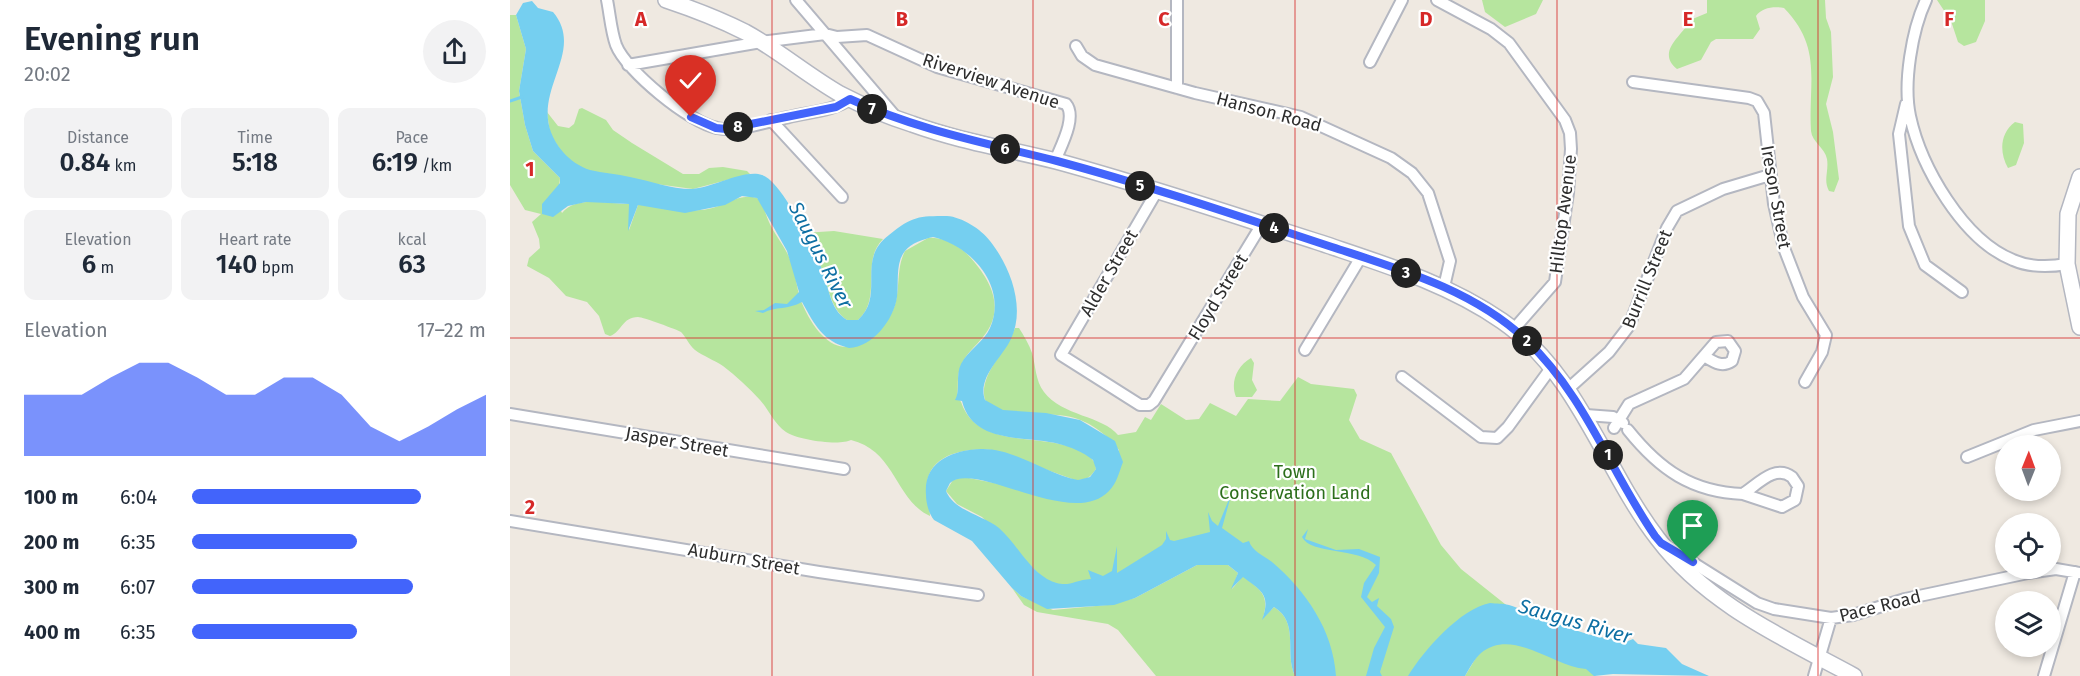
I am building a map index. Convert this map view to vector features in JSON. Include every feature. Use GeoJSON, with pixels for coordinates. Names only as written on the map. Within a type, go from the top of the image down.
{"type":"FeatureCollection","features":[{"type":"Feature","properties":{"kind":"main road"},"geometry":{"type":"LineString","coordinates":[[666,0],[713,17],[761,42],[850,99],[897,119],[960,139],[1056,161],[1157,191],[1361,257],[1444,287],[1514,330],[1551,368],[1586,415],[1644,519],[1661,543],[1691,575],[1724,602],[1854,676]]}},
{"type":"Feature","properties":{"kind":"main road"},"geometry":{"type":"LineString","coordinates":[[2080,177],[2069,212],[2067,264],[2080,327]]}},
{"type":"Feature","properties":{"kind":"street"},"geometry":{"type":"LineString","coordinates":[[607,0],[616,45],[628,65],[691,117],[716,128],[726,129],[836,107],[850,99]]}},
{"type":"Feature","properties":{"kind":"street"},"geometry":{"type":"LineString","coordinates":[[796,0],[897,119]]}},
{"type":"Feature","properties":{"kind":"street"},"geometry":{"type":"LineString","coordinates":[[1177,0],[1177,88]]}},
{"type":"Feature","properties":{"kind":"street"},"geometry":{"type":"LineString","coordinates":[[1370,62],[1402,0]]}},
{"type":"Feature","properties":{"kind":"street","name":"Hilltop Avenue"},"geometry":{"type":"LineString","coordinates":[[1437,0],[1491,29],[1509,42],[1568,127],[1571,149],[1568,193],[1555,282],[1514,330]]}},
{"type":"Feature","properties":{"kind":"street"},"geometry":{"type":"LineString","coordinates":[[1926,0],[1914,36],[1909,92],[1910,116],[1932,176],[1967,225],[1996,250],[2016,262],[2045,266],[2067,264]]}},
{"type":"Feature","properties":{"kind":"street"},"geometry":{"type":"LineString","coordinates":[[628,65],[761,42],[825,34]]}},
{"type":"Feature","properties":{"kind":"street","name":"Riverview Avenue"},"geometry":{"type":"LineString","coordinates":[[825,34],[837,38],[867,35],[937,67],[1066,104],[1069,108],[1070,120],[1056,161]]}},
{"type":"Feature","properties":{"kind":"street","name":"Hanson Road"},"geometry":{"type":"LineString","coordinates":[[1076,46],[1088,62],[1177,88],[1309,120],[1370,147],[1402,166],[1428,193],[1442,230],[1450,261],[1444,287]]}},
{"type":"Feature","properties":{"kind":"street","name":"Ireson Street"},"geometry":{"type":"LineString","coordinates":[[1633,82],[1749,98],[1760,105],[1764,116],[1770,176],[1780,232],[1790,267],[1803,297],[1826,335],[1822,352],[1805,382]]}},
{"type":"Feature","properties":{"kind":"street"},"geometry":{"type":"LineString","coordinates":[[1909,92],[1899,134],[1909,226],[1925,265],[1962,292]]}},
{"type":"Feature","properties":{"kind":"street"},"geometry":{"type":"LineString","coordinates":[[771,120],[842,197]]}},
{"type":"Feature","properties":{"kind":"street","name":"Burrill Street"},"geometry":{"type":"LineString","coordinates":[[1568,389],[1609,352],[1629,326],[1667,228],[1677,212],[1723,189],[1770,176]]}},
{"type":"Feature","properties":{"kind":"street","name":"Alder Street"},"geometry":{"type":"LineString","coordinates":[[1061,355],[1157,191]]}},
{"type":"Feature","properties":{"kind":"street","name":"Floyd Street"},"geometry":{"type":"LineString","coordinates":[[1061,355],[1140,405],[1154,401],[1262,224]]}},
{"type":"Feature","properties":{"kind":"street"},"geometry":{"type":"LineString","coordinates":[[1305,350],[1361,257]]}},
{"type":"Feature","properties":{"kind":"street"},"geometry":{"type":"LineString","coordinates":[[1598,438],[1617,424],[1632,401],[1678,383],[1693,371],[1704,356]]}},
{"type":"Feature","properties":{"kind":"street"},"geometry":{"type":"LineString","coordinates":[[1402,378],[1481,437],[1497,438],[1508,427],[1551,368]]}},
{"type":"Feature","properties":{"kind":"street","name":"Jasper Street"},"geometry":{"type":"LineString","coordinates":[[510,414],[844,469]]}},
{"type":"Feature","properties":{"kind":"street"},"geometry":{"type":"LineString","coordinates":[[1586,415],[1606,416],[1628,430],[1652,458],[1681,479],[1708,490],[1743,494],[1782,507],[1794,500],[1798,486],[1790,475],[1779,472],[1772,474],[1743,494]]}},
{"type":"Feature","properties":{"kind":"street"},"geometry":{"type":"LineString","coordinates":[[1967,457],[2034,430],[2080,421]]}},
{"type":"Feature","properties":{"kind":"street","name":"Auburn Street"},"geometry":{"type":"LineString","coordinates":[[510,521],[819,572],[978,595]]}},
{"type":"Feature","properties":{"kind":"street","name":"Pace Road"},"geometry":{"type":"LineString","coordinates":[[1661,543],[1757,603],[1774,609],[1831,618],[1853,615],[1911,597],[2013,575],[2050,570],[2078,573]]}},
{"type":"Feature","properties":{"kind":"street"},"geometry":{"type":"LineString","coordinates":[[2044,676],[2078,573]]}},
{"type":"Feature","properties":{"kind":"street"},"geometry":{"type":"LineString","coordinates":[[1814,676],[1831,618]]}},
{"type":"Feature","properties":{"kind":"green space"},"geometry":{"type":"Polygon","coordinates":[[[1482,0],[1543,0],[1536,14],[1505,27],[1485,12],[1482,0]]]}},
{"type":"Feature","properties":{"kind":"green space"},"geometry":{"type":"Polygon","coordinates":[[[1707,0],[1825,0],[1826,18],[1831,32],[1833,77],[1826,104],[1833,132],[1839,179],[1834,192],[1829,191],[1827,187],[1826,155],[1811,131],[1809,52],[1804,37],[1784,8],[1769,8],[1756,16],[1760,29],[1753,39],[1716,39],[1711,42],[1701,60],[1677,69],[1671,62],[1669,56],[1673,43],[1690,20],[1707,13],[1707,0]]]}},
{"type":"Feature","properties":{"kind":"green space"},"geometry":{"type":"Polygon","coordinates":[[[1937,0],[1985,0],[1985,21],[1976,42],[1964,46],[1958,42],[1951,21],[1937,0]]]}},
{"type":"Feature","properties":{"kind":"green space"},"geometry":{"type":"Polygon","coordinates":[[[510,15],[516,15],[526,49],[519,91],[525,125],[533,151],[560,178],[559,187],[553,193],[562,213],[568,207],[584,202],[629,204],[629,230],[638,205],[699,210],[744,197],[757,198],[789,257],[801,301],[809,318],[829,341],[840,346],[851,347],[863,342],[876,332],[893,310],[905,251],[928,238],[950,242],[965,252],[977,265],[989,284],[995,305],[990,326],[965,358],[959,370],[957,398],[961,401],[966,413],[983,428],[1003,436],[1076,448],[1087,454],[1095,463],[1094,472],[1087,478],[1075,480],[992,450],[972,450],[952,454],[935,465],[930,473],[927,496],[930,516],[918,509],[909,499],[877,454],[866,446],[851,440],[846,442],[818,441],[786,432],[747,387],[723,366],[695,350],[681,332],[638,317],[629,319],[614,334],[610,336],[605,334],[599,316],[587,302],[566,296],[549,278],[527,266],[529,258],[540,248],[532,222],[541,214],[525,210],[510,185],[510,15]]]}},
{"type":"Feature","properties":{"kind":"green space"},"geometry":{"type":"Polygon","coordinates":[[[582,108],[606,120],[613,130],[683,174],[699,174],[709,168],[723,167],[747,171],[750,174],[693,189],[656,184],[624,185],[569,163],[550,134],[547,112],[558,126],[569,128],[574,124],[579,109],[582,108]]]}},
{"type":"Feature","properties":{"kind":"green space"},"geometry":{"type":"Polygon","coordinates":[[[2015,122],[2023,124],[2024,143],[2016,165],[2008,168],[2003,156],[2002,143],[2006,132],[2015,122]]]}},
{"type":"Feature","properties":{"kind":"green space"},"geometry":{"type":"Polygon","coordinates":[[[834,231],[883,239],[876,248],[873,258],[869,301],[858,320],[847,320],[836,309],[821,267],[803,233],[834,231]]]}},
{"type":"Feature","properties":{"kind":"green space","name":"Town Conservation Land"},"geometry":{"type":"Polygon","coordinates":[[[1015,328],[1019,328],[1029,346],[1037,378],[1044,392],[1061,406],[1103,424],[1118,435],[1136,432],[1145,417],[1151,420],[1161,404],[1186,420],[1199,419],[1210,403],[1236,416],[1248,399],[1280,401],[1298,377],[1311,384],[1354,389],[1357,395],[1349,420],[1360,439],[1391,453],[1441,545],[1461,569],[1510,608],[1441,676],[1333,676],[1294,584],[1246,543],[1115,578],[1066,586],[1047,582],[982,517],[957,504],[946,491],[953,480],[964,477],[1075,499],[1119,450],[1103,433],[1082,420],[1056,415],[1012,413],[993,406],[985,400],[984,391],[989,372],[1015,328]]]}},
{"type":"Feature","properties":{"kind":"green space"},"geometry":{"type":"Polygon","coordinates":[[[1251,358],[1254,363],[1252,380],[1257,390],[1252,397],[1236,397],[1234,380],[1242,365],[1251,358]]]}},
{"type":"Feature","properties":{"kind":"green space"},"geometry":{"type":"Polygon","coordinates":[[[1197,565],[1228,565],[1238,573],[1232,589],[1243,576],[1259,589],[1265,603],[1263,618],[1274,607],[1282,614],[1289,630],[1292,667],[1295,676],[1156,676],[1118,630],[1108,624],[1037,612],[1024,605],[1012,588],[1021,596],[1053,610],[1107,605],[1135,598],[1197,565]]]}},
{"type":"Feature","properties":{"kind":"green space"},"geometry":{"type":"Polygon","coordinates":[[[1499,634],[1587,665],[1596,676],[1465,676],[1480,651],[1499,634]]]}},
{"type":"Feature","properties":{"kind":"water"},"geometry":{"type":"Polygon","coordinates":[[[532,1],[538,8],[553,12],[562,28],[564,45],[550,96],[548,114],[551,133],[563,152],[579,165],[590,170],[684,189],[700,188],[746,175],[762,175],[779,189],[796,216],[822,269],[833,304],[847,320],[858,320],[866,310],[870,300],[874,255],[879,245],[904,224],[922,217],[953,217],[971,224],[990,241],[1004,262],[1014,287],[1017,314],[1011,339],[984,383],[985,400],[1003,410],[1046,413],[1080,420],[1115,441],[1123,462],[1112,488],[1093,501],[1072,503],[1049,500],[981,480],[963,478],[950,483],[946,491],[955,503],[999,528],[1040,574],[1054,582],[1065,584],[1091,579],[1088,570],[1103,576],[1112,571],[1117,546],[1117,573],[1162,545],[1166,539],[1166,531],[1170,540],[1174,541],[1210,532],[1208,512],[1212,521],[1218,526],[1232,492],[1222,528],[1243,543],[1249,541],[1255,550],[1272,562],[1296,586],[1316,613],[1323,627],[1330,643],[1336,676],[1295,676],[1287,621],[1274,607],[1262,620],[1266,605],[1263,594],[1243,577],[1231,589],[1238,573],[1228,565],[1197,565],[1135,598],[1114,605],[1047,609],[1021,596],[1012,588],[972,541],[934,520],[929,512],[926,498],[926,483],[929,474],[942,460],[960,452],[994,450],[1078,480],[1090,477],[1096,469],[1093,460],[1068,447],[989,432],[977,425],[968,415],[962,401],[955,400],[961,364],[987,333],[994,313],[994,298],[983,270],[961,249],[933,237],[908,248],[900,261],[897,297],[887,323],[866,343],[849,348],[832,341],[820,331],[802,302],[763,313],[755,311],[764,310],[775,303],[787,304],[799,292],[787,251],[757,198],[742,196],[725,205],[685,213],[638,205],[628,231],[629,204],[586,202],[568,206],[553,217],[542,214],[542,204],[560,183],[560,178],[533,151],[525,125],[519,91],[526,49],[516,15],[523,3],[532,1]]]}},
{"type":"Feature","properties":{"kind":"water"},"geometry":{"type":"Polygon","coordinates":[[[1308,529],[1305,539],[1336,550],[1359,549],[1380,557],[1379,573],[1367,597],[1372,602],[1379,598],[1377,606],[1391,619],[1394,627],[1380,672],[1382,676],[1366,676],[1374,648],[1385,627],[1361,597],[1364,583],[1376,565],[1368,559],[1307,543],[1302,537],[1308,529]]]}},
{"type":"Feature","properties":{"kind":"water"},"geometry":{"type":"Polygon","coordinates":[[[1490,603],[1509,605],[1598,637],[1625,638],[1628,641],[1633,639],[1638,644],[1666,648],[1682,664],[1709,676],[1613,674],[1594,676],[1586,669],[1573,667],[1533,650],[1506,644],[1493,646],[1481,653],[1465,676],[1408,676],[1423,654],[1455,622],[1467,613],[1490,603]]]}},
{"type":"Feature","properties":{"kind":"waterway"},"geometry":{"type":"LineString","coordinates":[[510,101],[522,97]]}},
{"type":"Feature","properties":{"kind":"route"},"geometry":{"type":"LineString","coordinates":[[691,117],[716,128],[726,129],[836,107],[850,99],[918,126],[1114,178],[1262,224],[1444,287],[1506,323],[1542,357],[1581,407],[1655,536],[1661,543],[1693,562]]}},
{"type":"Feature","properties":{"kind":"water label","name":"Saugus River"},"geometry":{"type":"Point","coordinates":[821,255]}},
{"type":"Feature","properties":{"kind":"water label","name":"Saugus River"},"geometry":{"type":"Point","coordinates":[1575,621]}}]}
